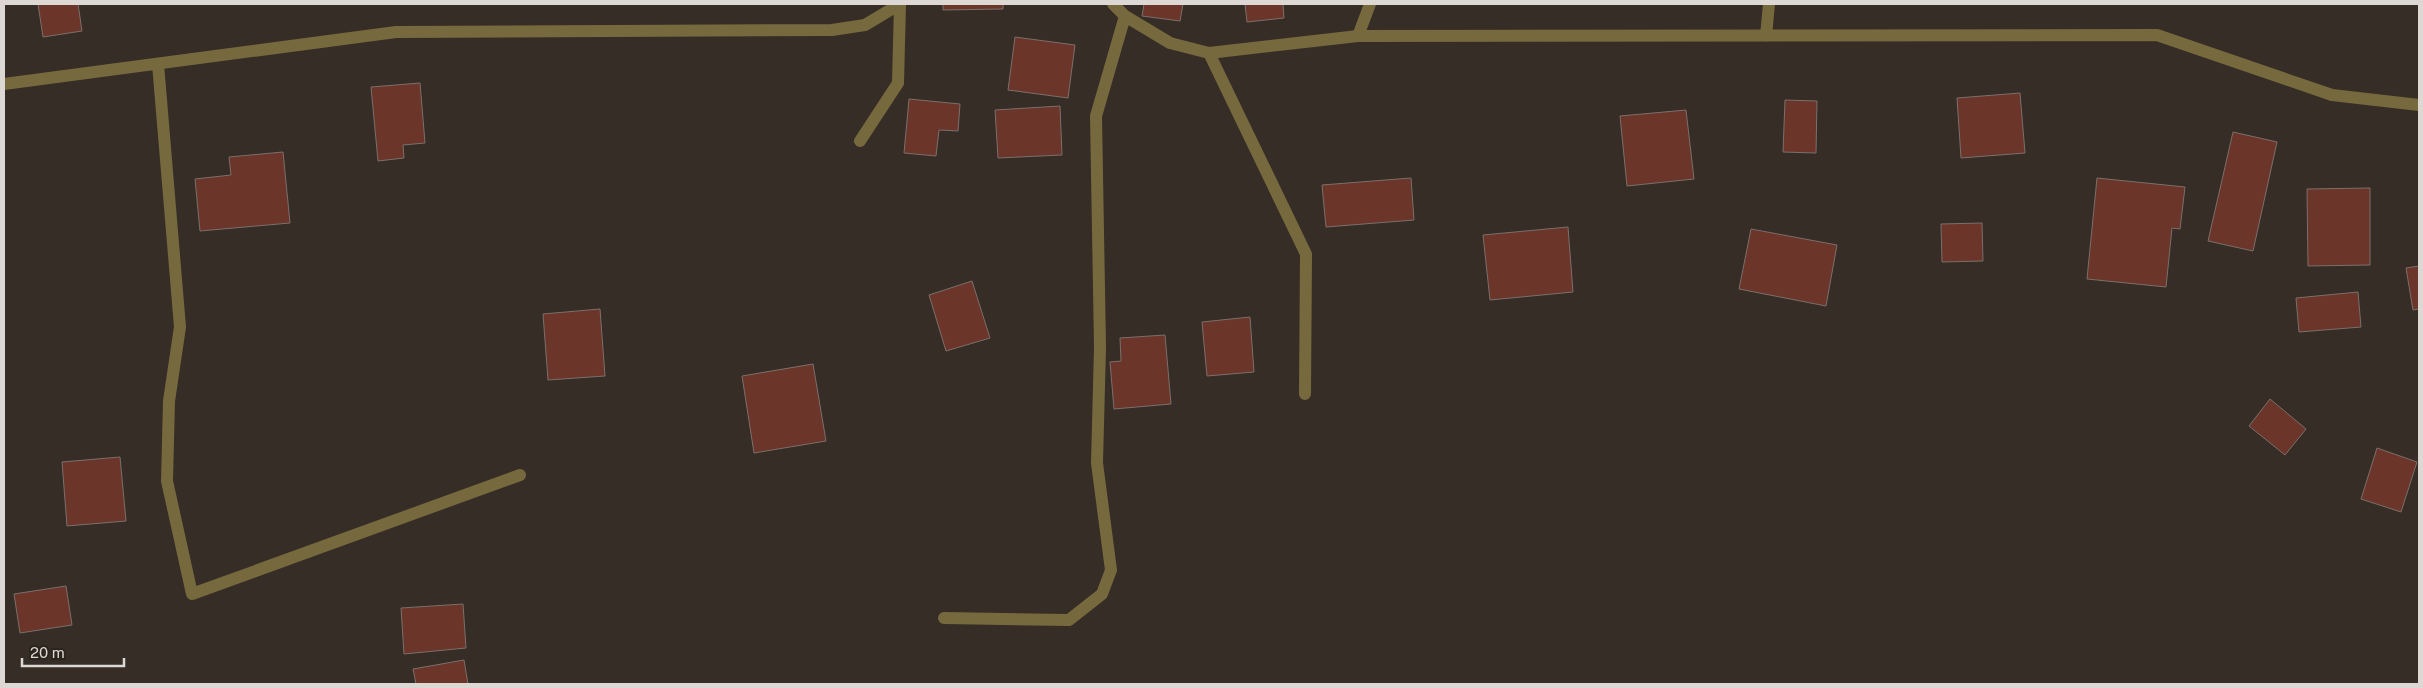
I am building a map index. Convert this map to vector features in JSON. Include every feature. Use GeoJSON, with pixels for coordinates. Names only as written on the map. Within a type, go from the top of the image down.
{"type":"FeatureCollection","features":[{"type":"Feature","properties":{"kind":"street"},"geometry":{"type":"LineString","coordinates":[[4,84],[396,32],[832,30],[865,25],[900,4]]}},
{"type":"Feature","properties":{"kind":"street"},"geometry":{"type":"LineString","coordinates":[[860,141],[898,83],[900,4]]}},
{"type":"Feature","properties":{"kind":"street"},"geometry":{"type":"LineString","coordinates":[[1113,4],[1125,16],[1170,43],[1210,53],[1358,36],[2157,35],[2332,95],[2419,105]]}},
{"type":"Feature","properties":{"kind":"street"},"geometry":{"type":"LineString","coordinates":[[1358,36],[1370,4]]}},
{"type":"Feature","properties":{"kind":"street"},"geometry":{"type":"LineString","coordinates":[[1766,36],[1769,4]]}},
{"type":"Feature","properties":{"kind":"street"},"geometry":{"type":"LineString","coordinates":[[944,618],[1069,620],[1102,594],[1111,570],[1097,463],[1100,347],[1096,116],[1125,16]]}},
{"type":"Feature","properties":{"kind":"street"},"geometry":{"type":"LineString","coordinates":[[1210,53],[1306,254],[1305,394]]}},
{"type":"Feature","properties":{"kind":"street"},"geometry":{"type":"LineString","coordinates":[[158,64],[167,196],[180,327],[170,401],[167,481],[192,594],[520,475]]}},
{"type":"Feature","properties":{"kind":"building"},"geometry":{"type":"Polygon","coordinates":[[[38,4],[78,4],[82,31],[43,37],[38,4]]]}},
{"type":"Feature","properties":{"kind":"building"},"geometry":{"type":"Polygon","coordinates":[[[943,4],[1003,4],[1003,9],[943,10],[943,4]]]}},
{"type":"Feature","properties":{"kind":"building"},"geometry":{"type":"Polygon","coordinates":[[[1144,4],[1183,4],[1180,21],[1142,16],[1144,4]]]}},
{"type":"Feature","properties":{"kind":"building"},"geometry":{"type":"Polygon","coordinates":[[[1245,4],[1283,4],[1284,18],[1247,22],[1245,4]]]}},
{"type":"Feature","properties":{"kind":"building"},"geometry":{"type":"Polygon","coordinates":[[[1015,37],[1075,45],[1068,98],[1008,90],[1015,37]]]}},
{"type":"Feature","properties":{"kind":"building"},"geometry":{"type":"Polygon","coordinates":[[[420,83],[425,143],[403,145],[404,158],[378,161],[371,87],[420,83]]]}},
{"type":"Feature","properties":{"kind":"building"},"geometry":{"type":"Polygon","coordinates":[[[2020,93],[2025,153],[1961,158],[1957,98],[2020,93]]]}},
{"type":"Feature","properties":{"kind":"building"},"geometry":{"type":"Polygon","coordinates":[[[909,99],[960,104],[958,131],[939,130],[936,156],[904,153],[909,99]]]}},
{"type":"Feature","properties":{"kind":"building"},"geometry":{"type":"Polygon","coordinates":[[[1785,100],[1817,101],[1816,153],[1783,152],[1785,100]]]}},
{"type":"Feature","properties":{"kind":"building"},"geometry":{"type":"Polygon","coordinates":[[[1060,106],[1062,155],[998,158],[995,110],[1060,106]]]}},
{"type":"Feature","properties":{"kind":"building"},"geometry":{"type":"Polygon","coordinates":[[[1686,110],[1694,179],[1627,186],[1620,116],[1686,110]]]}},
{"type":"Feature","properties":{"kind":"building"},"geometry":{"type":"Polygon","coordinates":[[[2233,132],[2277,142],[2253,251],[2208,241],[2233,132]]]}},
{"type":"Feature","properties":{"kind":"building"},"geometry":{"type":"Polygon","coordinates":[[[283,152],[290,223],[200,231],[195,179],[231,175],[229,157],[283,152]]]}},
{"type":"Feature","properties":{"kind":"building"},"geometry":{"type":"Polygon","coordinates":[[[1411,178],[1414,220],[1326,227],[1322,185],[1411,178]]]}},
{"type":"Feature","properties":{"kind":"building"},"geometry":{"type":"Polygon","coordinates":[[[2097,178],[2185,187],[2180,229],[2172,228],[2166,287],[2087,279],[2097,178]]]}},
{"type":"Feature","properties":{"kind":"building"},"geometry":{"type":"Polygon","coordinates":[[[2370,188],[2370,265],[2308,266],[2307,189],[2370,188]]]}},
{"type":"Feature","properties":{"kind":"building"},"geometry":{"type":"Polygon","coordinates":[[[1982,223],[1983,261],[1942,262],[1941,224],[1982,223]]]}},
{"type":"Feature","properties":{"kind":"building"},"geometry":{"type":"Polygon","coordinates":[[[1568,227],[1573,292],[1490,300],[1483,235],[1568,227]]]}},
{"type":"Feature","properties":{"kind":"building"},"geometry":{"type":"Polygon","coordinates":[[[1751,229],[1837,245],[1826,306],[1739,289],[1751,229]]]}},
{"type":"Feature","properties":{"kind":"building"},"geometry":{"type":"Polygon","coordinates":[[[2419,266],[2419,309],[2413,310],[2406,268],[2419,266]]]}},
{"type":"Feature","properties":{"kind":"building"},"geometry":{"type":"Polygon","coordinates":[[[972,281],[990,338],[946,351],[929,295],[972,281]]]}},
{"type":"Feature","properties":{"kind":"building"},"geometry":{"type":"Polygon","coordinates":[[[2358,292],[2361,327],[2299,332],[2296,298],[2358,292]]]}},
{"type":"Feature","properties":{"kind":"building"},"geometry":{"type":"Polygon","coordinates":[[[600,309],[605,376],[548,380],[543,314],[600,309]]]}},
{"type":"Feature","properties":{"kind":"building"},"geometry":{"type":"Polygon","coordinates":[[[1250,317],[1254,372],[1207,376],[1202,322],[1250,317]]]}},
{"type":"Feature","properties":{"kind":"building"},"geometry":{"type":"Polygon","coordinates":[[[1165,335],[1171,404],[1114,409],[1110,362],[1121,361],[1120,338],[1165,335]]]}},
{"type":"Feature","properties":{"kind":"building"},"geometry":{"type":"Polygon","coordinates":[[[813,364],[826,441],[754,453],[742,376],[813,364]]]}},
{"type":"Feature","properties":{"kind":"building"},"geometry":{"type":"Polygon","coordinates":[[[2270,399],[2306,429],[2285,455],[2249,426],[2270,399]]]}},
{"type":"Feature","properties":{"kind":"building"},"geometry":{"type":"Polygon","coordinates":[[[2377,448],[2417,462],[2401,512],[2361,499],[2377,448]]]}},
{"type":"Feature","properties":{"kind":"building"},"geometry":{"type":"Polygon","coordinates":[[[120,457],[126,521],[67,526],[62,462],[120,457]]]}},
{"type":"Feature","properties":{"kind":"building"},"geometry":{"type":"Polygon","coordinates":[[[66,586],[72,625],[20,633],[14,594],[66,586]]]}},
{"type":"Feature","properties":{"kind":"building"},"geometry":{"type":"Polygon","coordinates":[[[463,604],[466,648],[404,654],[401,608],[463,604]]]}},
{"type":"Feature","properties":{"kind":"building"},"geometry":{"type":"Polygon","coordinates":[[[464,660],[468,684],[416,684],[413,669],[464,660]]]}}]}
